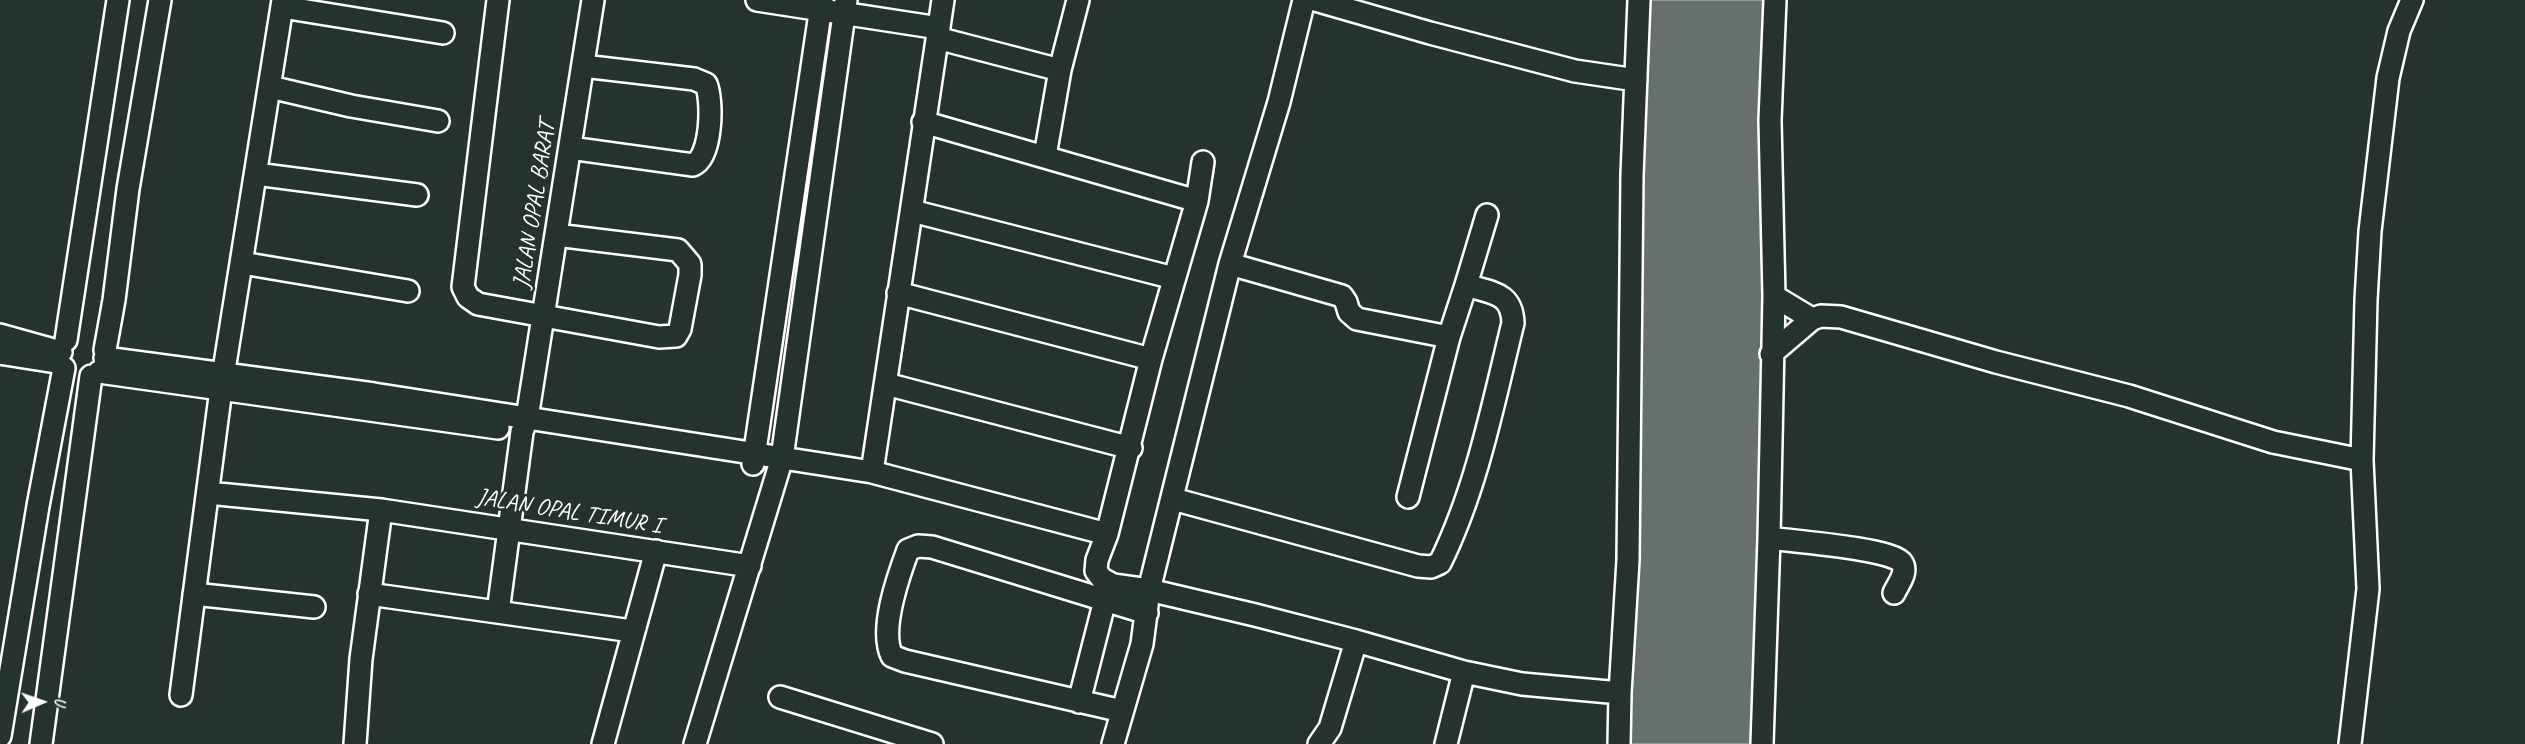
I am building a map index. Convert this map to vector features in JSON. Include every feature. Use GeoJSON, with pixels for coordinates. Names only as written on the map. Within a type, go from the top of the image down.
{"type":"FeatureCollection","features":[{"type":"Feature","properties":{"kind":"street"},"geometry":{"type":"LineString","coordinates":[[0,736],[63,356],[118,0]]}},
{"type":"Feature","properties":{"kind":"street"},"geometry":{"type":"LineString","coordinates":[[40,744],[100,364],[114,300],[128,189],[160,0]]}},
{"type":"Feature","properties":{"kind":"street"},"geometry":{"type":"LineString","coordinates":[[498,0],[463,287],[468,297],[478,304],[659,337],[676,336],[680,329],[690,275],[690,264],[678,250],[556,235]]}},
{"type":"Feature","properties":{"kind":"street","name":"JALAN OPAL BARAT"},"geometry":{"type":"LineString","coordinates":[[498,612],[525,425],[593,0]]}},
{"type":"Feature","properties":{"kind":"street"},"geometry":{"type":"LineString","coordinates":[[757,0],[845,6],[1060,70]]}},
{"type":"Feature","properties":{"kind":"street"},"geometry":{"type":"LineString","coordinates":[[872,472],[943,0]]}},
{"type":"Feature","properties":{"kind":"street"},"geometry":{"type":"LineString","coordinates":[[1045,156],[1060,70],[1078,0]]}},
{"type":"Feature","properties":{"kind":"street"},"geometry":{"type":"LineString","coordinates":[[1113,744],[1142,644],[1149,590],[1230,264],[1279,102],[1304,0]]}},
{"type":"Feature","properties":{"kind":"street"},"geometry":{"type":"LineString","coordinates":[[1315,0],[1575,71],[1636,80]]}},
{"type":"Feature","properties":{"kind":"street"},"geometry":{"type":"LineString","coordinates":[[1619,744],[1628,560],[1632,175],[1639,0]]}},
{"type":"Feature","properties":{"kind":"street"},"geometry":{"type":"LineString","coordinates":[[1762,744],[1774,296],[1770,120],[1775,0]]}},
{"type":"Feature","properties":{"kind":"street"},"geometry":{"type":"LineString","coordinates":[[2350,744],[2368,589],[2362,460],[2367,288],[2382,116],[2399,30],[2412,0]]}},
{"type":"Feature","properties":{"kind":"street"},"geometry":{"type":"LineString","coordinates":[[181,695],[223,380],[283,4],[443,33]]}},
{"type":"Feature","properties":{"kind":"street"},"geometry":{"type":"LineString","coordinates":[[754,459],[821,5]]}},
{"type":"Feature","properties":{"kind":"street"},"geometry":{"type":"LineString","coordinates":[[695,744],[780,463],[845,6]]}},
{"type":"Feature","properties":{"kind":"street"},"geometry":{"type":"LineString","coordinates":[[570,148],[697,164],[703,153],[712,104],[706,84],[694,79],[583,66]]}},
{"type":"Feature","properties":{"kind":"street"},"geometry":{"type":"LineString","coordinates":[[270,87],[351,106],[438,121]]}},
{"type":"Feature","properties":{"kind":"street"},"geometry":{"type":"LineString","coordinates":[[923,122],[1197,201]]}},
{"type":"Feature","properties":{"kind":"street"},"geometry":{"type":"LineString","coordinates":[[1203,162],[1197,201],[1152,359],[1131,448],[1107,534],[1097,560],[1096,571],[1102,579],[1113,585],[1149,590],[1356,641],[1464,672],[1522,684],[1620,693]]}},
{"type":"Feature","properties":{"kind":"street"},"geometry":{"type":"LineString","coordinates":[[256,174],[417,195]]}},
{"type":"Feature","properties":{"kind":"street"},"geometry":{"type":"LineString","coordinates":[[912,211],[1174,278]]}},
{"type":"Feature","properties":{"kind":"street"},"geometry":{"type":"LineString","coordinates":[[1408,497],[1449,337],[1487,215]]}},
{"type":"Feature","properties":{"kind":"street"},"geometry":{"type":"LineString","coordinates":[[242,263],[408,291]]}},
{"type":"Feature","properties":{"kind":"street"},"geometry":{"type":"LineString","coordinates":[[1230,264],[1342,296],[1349,312],[1358,319],[1449,337]]}},
{"type":"Feature","properties":{"kind":"street"},"geometry":{"type":"LineString","coordinates":[[1173,499],[1418,566],[1431,567],[1440,563],[1450,545],[1476,471],[1513,323],[1510,305],[1503,297],[1466,285]]}},
{"type":"Feature","properties":{"kind":"street"},"geometry":{"type":"LineString","coordinates":[[898,293],[1152,359]]}},
{"type":"Feature","properties":{"kind":"street"},"geometry":{"type":"LineString","coordinates":[[1774,296],[1812,319]]}},
{"type":"Feature","properties":{"kind":"street"},"geometry":{"type":"LineString","coordinates":[[1771,354],[1812,319],[1821,316],[1841,317],[1996,362],[2129,396],[2273,442],[2362,460]]}},
{"type":"Feature","properties":{"kind":"street"},"geometry":{"type":"LineString","coordinates":[[63,356],[74,335],[83,333],[93,335],[100,341],[100,364]]}},
{"type":"Feature","properties":{"kind":"street"},"geometry":{"type":"LineString","coordinates":[[0,335],[63,356],[72,375],[82,378],[100,364],[223,380],[780,463],[872,472],[1107,534]]}},
{"type":"Feature","properties":{"kind":"street"},"geometry":{"type":"LineString","coordinates":[[0,353],[38,357],[63,356]]}},
{"type":"Feature","properties":{"kind":"street"},"geometry":{"type":"LineString","coordinates":[[886,384],[1131,448]]}},
{"type":"Feature","properties":{"kind":"street","name":"JALAN OPAL TIMUR I"},"geometry":{"type":"LineString","coordinates":[[208,493],[381,510],[750,566]]}},
{"type":"Feature","properties":{"kind":"street"},"geometry":{"type":"LineString","coordinates":[[355,744],[361,658],[381,510]]}},
{"type":"Feature","properties":{"kind":"street"},"geometry":{"type":"LineString","coordinates":[[1769,538],[1849,547],[1897,557],[1903,563],[1904,574],[1894,593]]}},
{"type":"Feature","properties":{"kind":"street"},"geometry":{"type":"LineString","coordinates":[[1122,711],[905,661],[892,656],[886,645],[888,622],[908,550],[918,546],[932,547],[1147,613]]}},
{"type":"Feature","properties":{"kind":"street"},"geometry":{"type":"LineString","coordinates":[[603,744],[632,631],[656,551]]}},
{"type":"Feature","properties":{"kind":"street"},"geometry":{"type":"LineString","coordinates":[[194,594],[314,607]]}},
{"type":"Feature","properties":{"kind":"street"},"geometry":{"type":"LineString","coordinates":[[369,594],[632,631]]}},
{"type":"Feature","properties":{"kind":"street"},"geometry":{"type":"LineString","coordinates":[[1078,702],[1106,600]]}},
{"type":"Feature","properties":{"kind":"street"},"geometry":{"type":"LineString","coordinates":[[1319,744],[1330,728],[1356,641]]}},
{"type":"Feature","properties":{"kind":"street"},"geometry":{"type":"LineString","coordinates":[[1446,744],[1464,672]]}},
{"type":"Feature","properties":{"kind":"street"},"geometry":{"type":"LineString","coordinates":[[780,697],[932,744]]}},
{"type":"Feature","properties":{"kind":"shaded area"},"geometry":{"type":"Polygon","coordinates":[[[1639,0],[1775,0],[1762,744],[1619,744],[1639,0]]]}}]}
